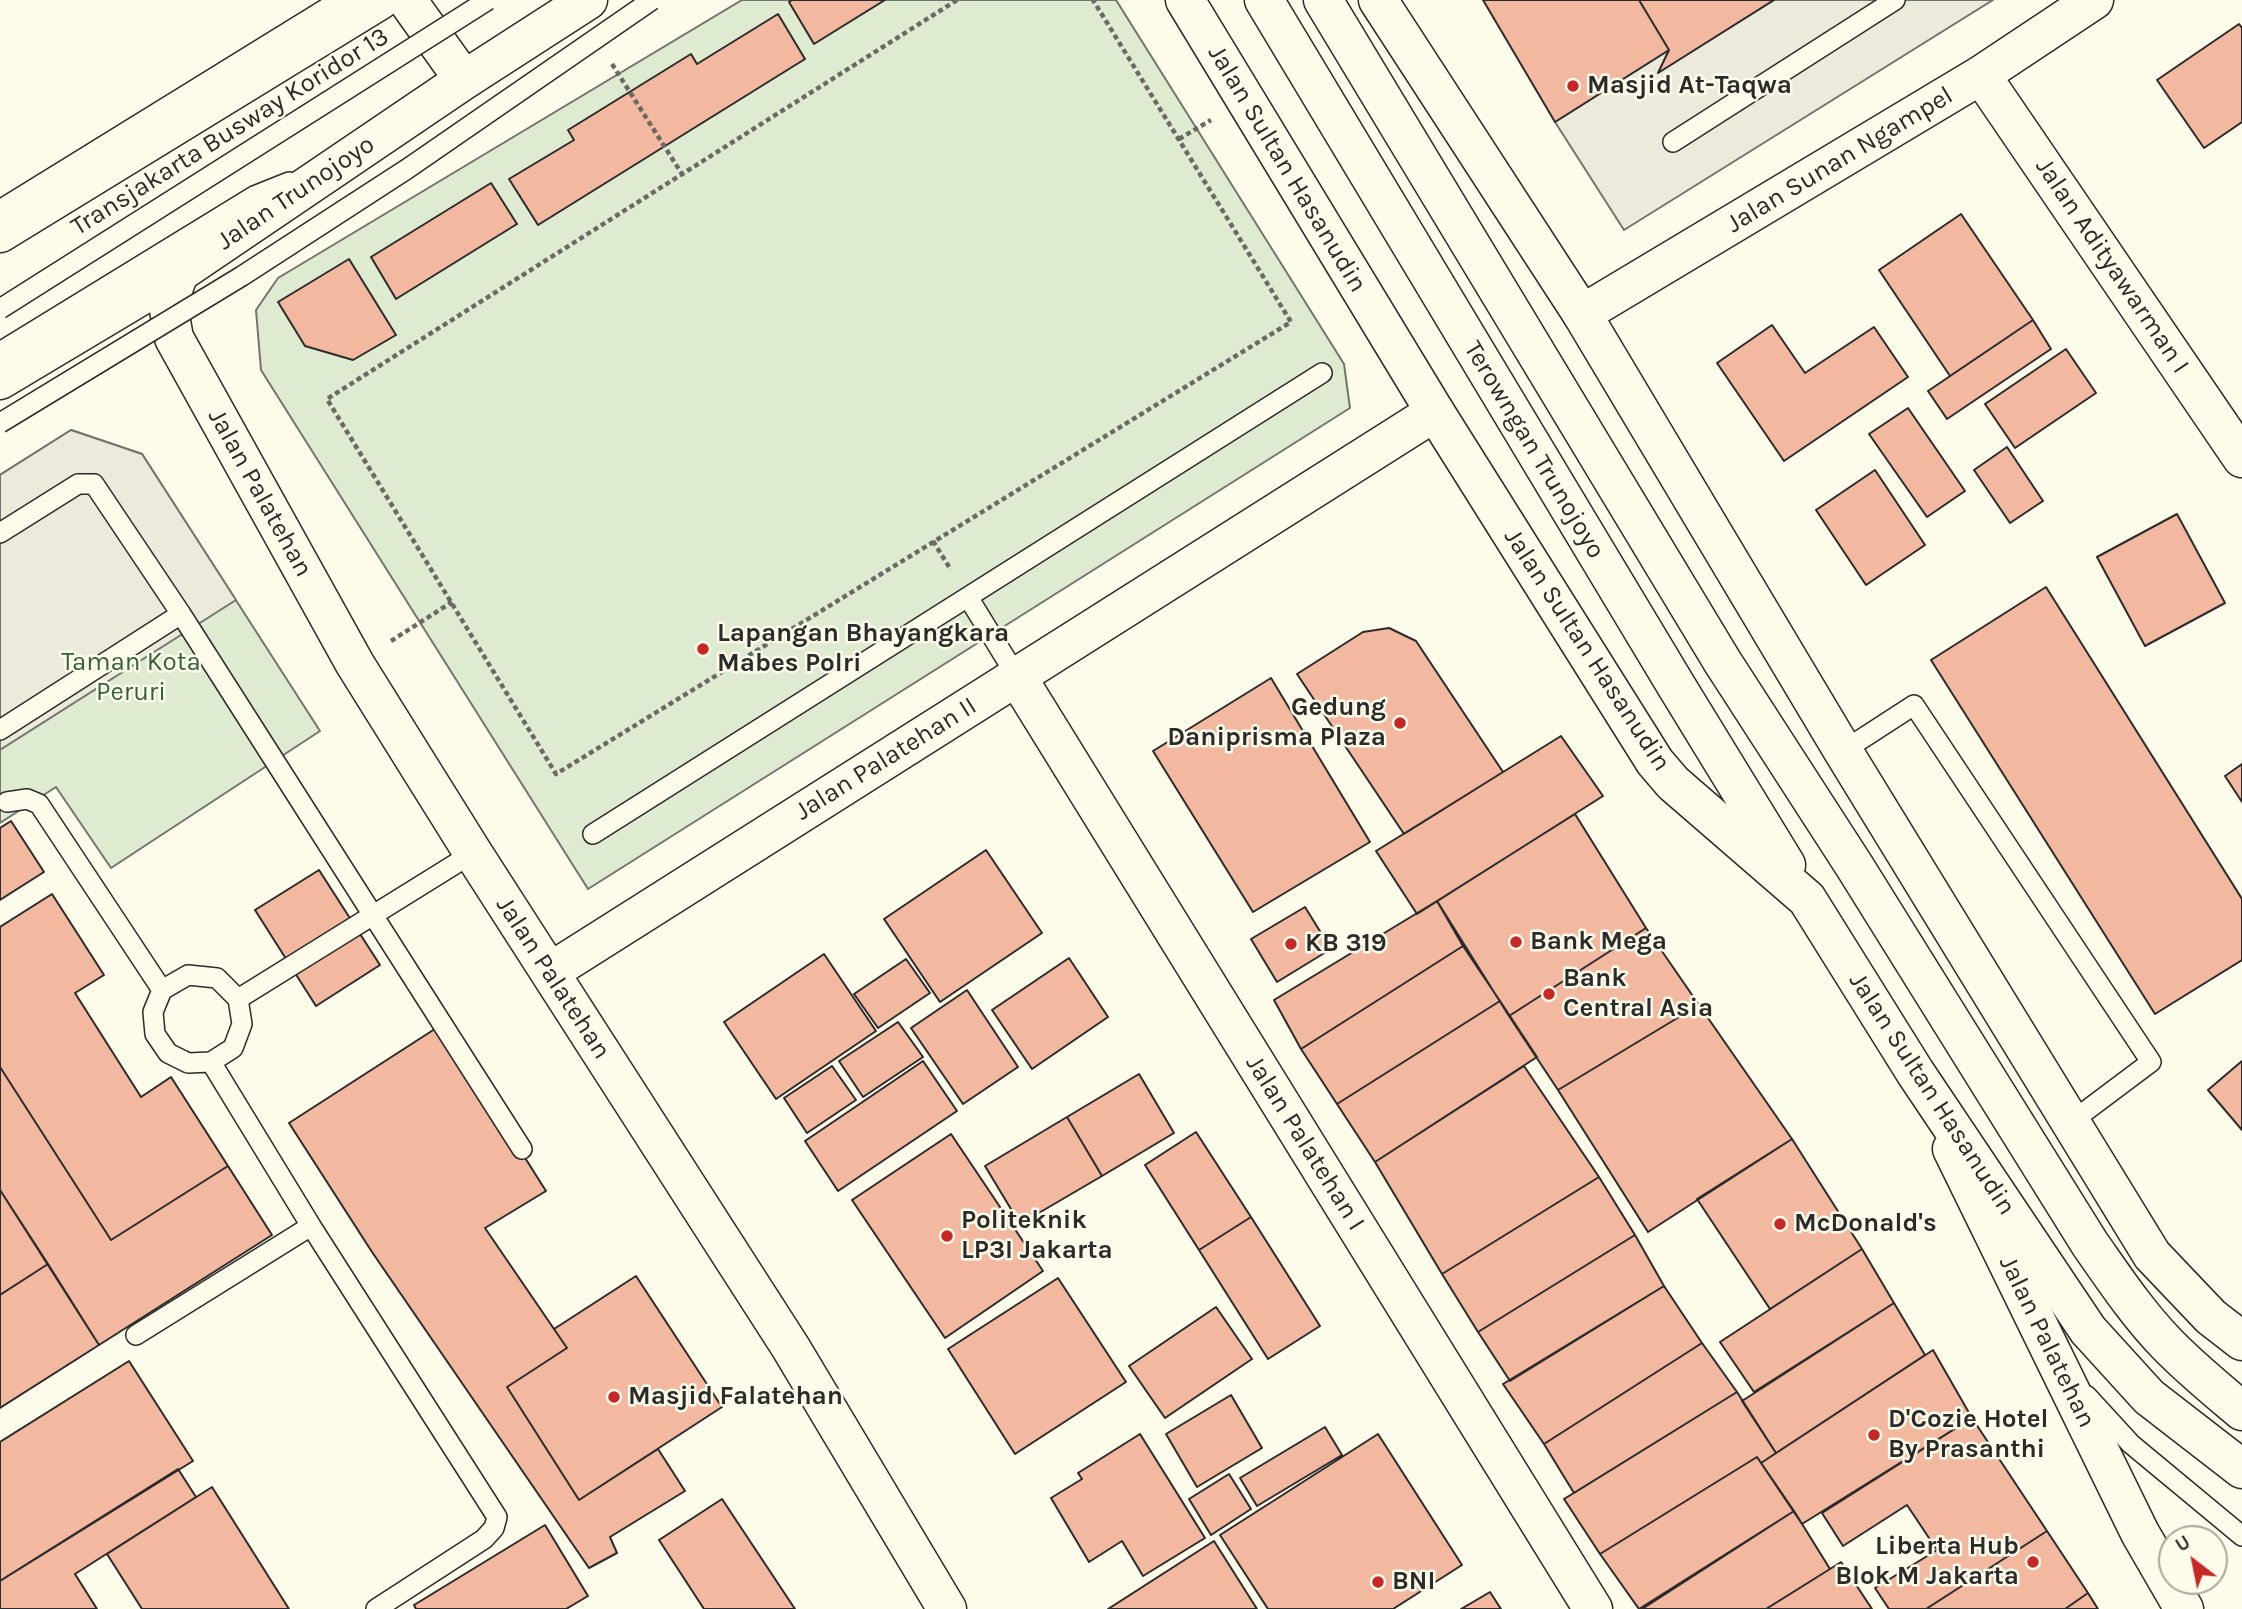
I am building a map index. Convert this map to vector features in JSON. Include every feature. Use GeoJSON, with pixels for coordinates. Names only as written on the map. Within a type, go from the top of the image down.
{"type":"FeatureCollection","features":[{"type":"Feature","properties":{"kind":"main road"},"geometry":{"type":"LineString","coordinates":[[0,233],[380,0]]}},
{"type":"Feature","properties":{"kind":"main road"},"geometry":{"type":"LineString","coordinates":[[407,0],[464,80]]}},
{"type":"Feature","properties":{"kind":"main road","name":"Jalan Trunojoyo"},"geometry":{"type":"LineString","coordinates":[[0,380],[179,272],[588,0]]}},
{"type":"Feature","properties":{"kind":"main road","name":"Jalan Sultan Hasanudin"},"geometry":{"type":"LineString","coordinates":[[1185,0],[1435,412],[1655,762],[1673,783],[1807,899],[1914,1072],[2088,1330],[2149,1397],[2242,1469]]}},
{"type":"Feature","properties":{"kind":"main road","name":"Terowngan Trunojoyo"},"geometry":{"type":"LineString","coordinates":[[1264,0],[1807,899]]}},
{"type":"Feature","properties":{"kind":"main road","name":"Terowngan Trunojoyo"},"geometry":{"type":"LineString","coordinates":[[1323,0],[1722,662],[1855,867],[2090,1244],[2133,1304],[2165,1342],[2242,1411]]}},
{"type":"Feature","properties":{"kind":"main road"},"geometry":{"type":"LineString","coordinates":[[1378,0],[1582,314],[1843,751],[2152,1255],[2211,1317],[2242,1341]]}},
{"type":"Feature","properties":{"kind":"main road","name":"Jalan Sunan Ngampel"},"geometry":{"type":"LineString","coordinates":[[1582,314],[1982,75],[2094,0]]}},
{"type":"Feature","properties":{"kind":"main road","name":"Jalan Adityawarman I"},"geometry":{"type":"LineString","coordinates":[[1982,75],[2242,458]]}},
{"type":"Feature","properties":{"kind":"main road","name":"Jalan Palatehan"},"geometry":{"type":"LineString","coordinates":[[179,272],[168,304],[174,338],[355,664],[790,1348],[947,1609]]}},
{"type":"Feature","properties":{"kind":"main road"},"geometry":{"type":"LineString","coordinates":[[106,317],[139,321],[174,338]]}},
{"type":"Feature","properties":{"kind":"main road","name":"Jalan Palatehan II"},"geometry":{"type":"LineString","coordinates":[[550,972],[1435,412]]}},
{"type":"Feature","properties":{"kind":"main road"},"geometry":{"type":"LineString","coordinates":[[1722,662],[1843,751]]}},
{"type":"Feature","properties":{"kind":"main road","name":"Jalan Palatehan I"},"geometry":{"type":"LineString","coordinates":[[1017,677],[1593,1609]]}},
{"type":"Feature","properties":{"kind":"main road","name":"Jalan Palatehan"},"geometry":{"type":"LineString","coordinates":[[1914,1072],[2140,1533],[2184,1609]]}},
{"type":"Feature","properties":{"kind":"lane"},"geometry":{"type":"LineString","coordinates":[[0,210],[340,0]]}},
{"type":"Feature","properties":{"kind":"lane","name":"Transjakarta Busway Koridor 13"},"geometry":{"type":"LineString","coordinates":[[0,309],[488,0]]}},
{"type":"Feature","properties":{"kind":"lane"},"geometry":{"type":"LineString","coordinates":[[0,423],[242,276],[385,183],[652,0]]}},
{"type":"Feature","properties":{"kind":"lane"},"geometry":{"type":"LineString","coordinates":[[1673,142],[1895,0]]}},
{"type":"Feature","properties":{"kind":"lane"},"geometry":{"type":"LineString","coordinates":[[0,352],[254,196],[345,160]]}},
{"type":"Feature","properties":{"kind":"lane"},"geometry":{"type":"LineString","coordinates":[[593,834],[1322,373]]}},
{"type":"Feature","properties":{"kind":"lane"},"geometry":{"type":"LineString","coordinates":[[0,533],[78,484],[94,484],[181,614],[522,1149]]}},
{"type":"Feature","properties":{"kind":"lane"},"geometry":{"type":"LineString","coordinates":[[968,597],[1017,677]]}},
{"type":"Feature","properties":{"kind":"lane"},"geometry":{"type":"LineString","coordinates":[[0,730],[181,614]]}},
{"type":"Feature","properties":{"kind":"lane"},"geometry":{"type":"LineString","coordinates":[[1843,751],[1914,705],[2151,1062],[2071,1122]]}},
{"type":"Feature","properties":{"kind":"lane"},"geometry":{"type":"LineString","coordinates":[[7,802],[27,799],[39,804],[162,990]]}},
{"type":"Feature","properties":{"kind":"lane"},"geometry":{"type":"LineString","coordinates":[[238,999],[473,853]]}},
{"type":"Feature","properties":{"kind":"lane"},"geometry":{"type":"LineString","coordinates":[[188,975],[217,978],[238,999],[242,1024],[233,1048],[211,1062],[188,1063],[168,1053],[155,1034],[153,1012],[162,990],[188,975]]}},
{"type":"Feature","properties":{"kind":"lane"},"geometry":{"type":"LineString","coordinates":[[211,1062],[311,1226],[497,1517],[494,1528],[484,1539],[376,1609]]}},
{"type":"Feature","properties":{"kind":"lane"},"geometry":{"type":"LineString","coordinates":[[136,1335],[311,1226]]}},
{"type":"Feature","properties":{"kind":"lane"},"geometry":{"type":"LineString","coordinates":[[2057,1364],[2131,1444],[2242,1536]]}},
{"type":"Feature","properties":{"kind":"path"},"geometry":{"type":"LineString","coordinates":[[957,0],[327,399],[556,774],[1291,322],[1093,0]]}},
{"type":"Feature","properties":{"kind":"path"},"geometry":{"type":"LineString","coordinates":[[611,62],[682,174]]}},
{"type":"Feature","properties":{"kind":"path"},"geometry":{"type":"LineString","coordinates":[[355,664],[452,602]]}},
{"type":"Feature","properties":{"kind":"green space","name":"Lapangan Bhayangkara Mabes Polri"},"geometry":{"type":"Polygon","coordinates":[[[742,0],[1116,0],[1344,364],[1350,408],[588,889],[261,370],[256,310],[278,278],[742,0]]]}},
{"type":"Feature","properties":{"kind":"green space","name":"Taman Kota Peruri"},"geometry":{"type":"Polygon","coordinates":[[[71,430],[142,454],[320,731],[111,868],[56,787],[0,823],[0,475],[71,430]]]}},
{"type":"Feature","properties":{"kind":"shaded area"},"geometry":{"type":"Polygon","coordinates":[[[1774,0],[1993,0],[1624,230],[1555,122],[1669,50],[1659,72],[1774,0]]]}},
{"type":"Feature","properties":{"kind":"shaded area"},"geometry":{"type":"Polygon","coordinates":[[[71,430],[142,454],[236,600],[0,750],[0,475],[71,430]]]}},
{"type":"Feature","properties":{"kind":"building"},"geometry":{"type":"Polygon","coordinates":[[[885,0],[814,44],[789,2],[885,0]]]}},
{"type":"Feature","properties":{"kind":"building","name":"Masjid At-Taqwa"},"geometry":{"type":"Polygon","coordinates":[[[1483,0],[1639,0],[1669,50],[1555,122],[1483,0]]]}},
{"type":"Feature","properties":{"kind":"building"},"geometry":{"type":"Polygon","coordinates":[[[1639,0],[1774,0],[1658,73],[1669,50],[1639,0]]]}},
{"type":"Feature","properties":{"kind":"building"},"geometry":{"type":"Polygon","coordinates":[[[778,14],[805,59],[538,225],[509,179],[574,140],[568,130],[691,54],[697,64],[778,14]]]}},
{"type":"Feature","properties":{"kind":"building"},"geometry":{"type":"Polygon","coordinates":[[[2239,24],[2242,28],[2242,122],[2204,148],[2157,80],[2239,24]]]}},
{"type":"Feature","properties":{"kind":"building"},"geometry":{"type":"Polygon","coordinates":[[[491,183],[517,224],[396,299],[371,257],[491,183]]]}},
{"type":"Feature","properties":{"kind":"building"},"geometry":{"type":"Polygon","coordinates":[[[1961,214],[2033,320],[1950,376],[1879,270],[1961,214]]]}},
{"type":"Feature","properties":{"kind":"building"},"geometry":{"type":"Polygon","coordinates":[[[349,259],[396,335],[353,360],[305,346],[278,302],[349,259]]]}},
{"type":"Feature","properties":{"kind":"building"},"geometry":{"type":"Polygon","coordinates":[[[2033,320],[2051,349],[1947,419],[1928,391],[2033,320]]]}},
{"type":"Feature","properties":{"kind":"building"},"geometry":{"type":"Polygon","coordinates":[[[1772,325],[1805,373],[1874,327],[1908,377],[1784,461],[1717,363],[1772,325]]]}},
{"type":"Feature","properties":{"kind":"building"},"geometry":{"type":"Polygon","coordinates":[[[2066,349],[2096,393],[2015,448],[1985,404],[2066,349]]]}},
{"type":"Feature","properties":{"kind":"building"},"geometry":{"type":"Polygon","coordinates":[[[1908,408],[1965,491],[1927,517],[1869,434],[1908,408]]]}},
{"type":"Feature","properties":{"kind":"building"},"geometry":{"type":"Polygon","coordinates":[[[2007,447],[2043,501],[2010,523],[1974,470],[2007,447]]]}},
{"type":"Feature","properties":{"kind":"building"},"geometry":{"type":"Polygon","coordinates":[[[1875,470],[1925,545],[1866,585],[1816,510],[1875,470]]]}},
{"type":"Feature","properties":{"kind":"building"},"geometry":{"type":"Polygon","coordinates":[[[2177,514],[2225,603],[2145,646],[2097,557],[2177,514]]]}},
{"type":"Feature","properties":{"kind":"building"},"geometry":{"type":"Polygon","coordinates":[[[2046,587],[2242,899],[2242,960],[2155,1014],[1931,660],[2046,587]]]}},
{"type":"Feature","properties":{"kind":"building","name":"Gedung Daniprisma Plaza"},"geometry":{"type":"Polygon","coordinates":[[[1389,628],[1416,641],[1503,772],[1404,834],[1297,674],[1363,632],[1389,628]]]}},
{"type":"Feature","properties":{"kind":"building"},"geometry":{"type":"Polygon","coordinates":[[[1271,678],[1370,842],[1253,912],[1153,751],[1271,678]]]}},
{"type":"Feature","properties":{"kind":"building"},"geometry":{"type":"Polygon","coordinates":[[[1561,736],[1603,796],[1417,914],[1376,851],[1561,736]]]}},
{"type":"Feature","properties":{"kind":"building"},"geometry":{"type":"Polygon","coordinates":[[[2242,764],[2242,802],[2225,776],[2242,764]]]}},
{"type":"Feature","properties":{"kind":"building"},"geometry":{"type":"Polygon","coordinates":[[[1575,814],[1646,928],[1509,1016],[1437,901],[1575,814]]]}},
{"type":"Feature","properties":{"kind":"building"},"geometry":{"type":"Polygon","coordinates":[[[11,821],[44,872],[0,900],[0,828],[11,821]]]}},
{"type":"Feature","properties":{"kind":"building"},"geometry":{"type":"Polygon","coordinates":[[[986,850],[1042,933],[940,1002],[884,919],[986,850]]]}},
{"type":"Feature","properties":{"kind":"building"},"geometry":{"type":"Polygon","coordinates":[[[319,870],[380,965],[316,1006],[255,910],[319,870]]]}},
{"type":"Feature","properties":{"kind":"building"},"geometry":{"type":"Polygon","coordinates":[[[52,894],[104,975],[75,993],[141,1097],[171,1077],[228,1166],[111,1240],[0,1067],[0,927],[52,894]]]}},
{"type":"Feature","properties":{"kind":"building"},"geometry":{"type":"Polygon","coordinates":[[[1437,901],[1463,946],[1301,1049],[1274,1000],[1437,901]]]}},
{"type":"Feature","properties":{"kind":"building","name":"KB 319"},"geometry":{"type":"Polygon","coordinates":[[[1305,907],[1331,949],[1277,982],[1251,939],[1305,907]]]}},
{"type":"Feature","properties":{"kind":"building"},"geometry":{"type":"Polygon","coordinates":[[[1646,928],[1699,1005],[1558,1090],[1509,1016],[1646,928]]]}},
{"type":"Feature","properties":{"kind":"building"},"geometry":{"type":"Polygon","coordinates":[[[1463,946],[1500,1001],[1337,1104],[1301,1049],[1463,946]]]}},
{"type":"Feature","properties":{"kind":"building"},"geometry":{"type":"Polygon","coordinates":[[[824,954],[876,1031],[776,1099],[724,1022],[824,954]]]}},
{"type":"Feature","properties":{"kind":"building"},"geometry":{"type":"Polygon","coordinates":[[[1069,958],[1108,1017],[1032,1069],[992,1010],[1069,958]]]}},
{"type":"Feature","properties":{"kind":"building"},"geometry":{"type":"Polygon","coordinates":[[[906,959],[930,993],[878,1028],[854,994],[906,959]]]}},
{"type":"Feature","properties":{"kind":"building"},"geometry":{"type":"Polygon","coordinates":[[[967,990],[1018,1067],[963,1104],[911,1028],[967,990]]]}},
{"type":"Feature","properties":{"kind":"building"},"geometry":{"type":"Polygon","coordinates":[[[1500,1001],[1537,1057],[1375,1162],[1337,1104],[1500,1001]]]}},
{"type":"Feature","properties":{"kind":"building"},"geometry":{"type":"Polygon","coordinates":[[[1699,1005],[1792,1139],[1648,1232],[1558,1090],[1699,1005]]]}},
{"type":"Feature","properties":{"kind":"building"},"geometry":{"type":"Polygon","coordinates":[[[898,1022],[923,1057],[863,1097],[839,1061],[898,1022]]]}},
{"type":"Feature","properties":{"kind":"building"},"geometry":{"type":"Polygon","coordinates":[[[441,1025],[546,1191],[485,1228],[567,1348],[507,1387],[579,1500],[658,1449],[685,1491],[610,1537],[617,1553],[589,1568],[372,1252],[289,1123],[441,1025]]]}},
{"type":"Feature","properties":{"kind":"building"},"geometry":{"type":"Polygon","coordinates":[[[923,1061],[957,1111],[838,1191],[805,1141],[923,1061]]]}},
{"type":"Feature","properties":{"kind":"building"},"geometry":{"type":"Polygon","coordinates":[[[2242,1061],[2242,1130],[2208,1090],[2242,1061]]]}},
{"type":"Feature","properties":{"kind":"building"},"geometry":{"type":"Polygon","coordinates":[[[832,1066],[856,1100],[807,1133],[784,1098],[832,1066]]]}},
{"type":"Feature","properties":{"kind":"building"},"geometry":{"type":"Polygon","coordinates":[[[1524,1066],[1599,1177],[1442,1274],[1375,1162],[1524,1066]]]}},
{"type":"Feature","properties":{"kind":"building"},"geometry":{"type":"Polygon","coordinates":[[[0,1067],[111,1240],[228,1166],[272,1235],[99,1345],[0,1190],[0,1067]]]}},
{"type":"Feature","properties":{"kind":"building"},"geometry":{"type":"Polygon","coordinates":[[[1139,1074],[1174,1133],[1102,1176],[1067,1117],[1139,1074]]]}},
{"type":"Feature","properties":{"kind":"building"},"geometry":{"type":"Polygon","coordinates":[[[1067,1117],[1102,1176],[1020,1224],[985,1166],[1067,1117]]]}},
{"type":"Feature","properties":{"kind":"building"},"geometry":{"type":"Polygon","coordinates":[[[1196,1132],[1251,1217],[1199,1250],[1145,1165],[1196,1132]]]}},
{"type":"Feature","properties":{"kind":"building","name":"Politeknik LP3I Jakarta"},"geometry":{"type":"Polygon","coordinates":[[[951,1134],[1043,1271],[945,1338],[852,1200],[951,1134]]]}},
{"type":"Feature","properties":{"kind":"building","name":"McDonald's"},"geometry":{"type":"Polygon","coordinates":[[[1792,1139],[1862,1249],[1770,1309],[1697,1199],[1792,1139]]]}},
{"type":"Feature","properties":{"kind":"building"},"geometry":{"type":"Polygon","coordinates":[[[1599,1177],[1635,1235],[1478,1332],[1442,1274],[1599,1177]]]}},
{"type":"Feature","properties":{"kind":"building"},"geometry":{"type":"Polygon","coordinates":[[[0,1190],[48,1264],[0,1295],[0,1190]]]}},
{"type":"Feature","properties":{"kind":"building"},"geometry":{"type":"Polygon","coordinates":[[[1251,1217],[1320,1326],[1268,1359],[1199,1250],[1251,1217]]]}},
{"type":"Feature","properties":{"kind":"building"},"geometry":{"type":"Polygon","coordinates":[[[1635,1235],[1664,1286],[1510,1381],[1478,1332],[1635,1235]]]}},
{"type":"Feature","properties":{"kind":"building"},"geometry":{"type":"Polygon","coordinates":[[[1862,1249],[1894,1303],[1754,1392],[1720,1342],[1862,1249]]]}},
{"type":"Feature","properties":{"kind":"building"},"geometry":{"type":"Polygon","coordinates":[[[48,1264],[99,1345],[0,1408],[0,1295],[48,1264]]]}},
{"type":"Feature","properties":{"kind":"building","name":"Masjid Falatehan"},"geometry":{"type":"Polygon","coordinates":[[[636,1276],[722,1407],[579,1500],[507,1387],[567,1348],[554,1329],[636,1276]]]}},
{"type":"Feature","properties":{"kind":"building"},"geometry":{"type":"Polygon","coordinates":[[[1058,1278],[1126,1382],[1015,1454],[948,1349],[1058,1278]]]}},
{"type":"Feature","properties":{"kind":"building"},"geometry":{"type":"Polygon","coordinates":[[[1664,1286],[1702,1343],[1544,1444],[1503,1384],[1664,1286]]]}},
{"type":"Feature","properties":{"kind":"building"},"geometry":{"type":"Polygon","coordinates":[[[1894,1303],[1925,1355],[1776,1453],[1742,1401],[1894,1303]]]}},
{"type":"Feature","properties":{"kind":"building"},"geometry":{"type":"Polygon","coordinates":[[[1216,1307],[1252,1359],[1165,1418],[1129,1366],[1216,1307]]]}},
{"type":"Feature","properties":{"kind":"building"},"geometry":{"type":"Polygon","coordinates":[[[1702,1343],[1737,1392],[1574,1493],[1544,1444],[1702,1343]]]}},
{"type":"Feature","properties":{"kind":"building","name":"D'Cozie Hotel By Prasanthi"},"geometry":{"type":"Polygon","coordinates":[[[1933,1350],[1972,1418],[1802,1524],[1761,1463],[1933,1350]]]}},
{"type":"Feature","properties":{"kind":"building"},"geometry":{"type":"Polygon","coordinates":[[[129,1361],[193,1461],[0,1581],[0,1442],[129,1361]]]}},
{"type":"Feature","properties":{"kind":"building"},"geometry":{"type":"Polygon","coordinates":[[[1737,1392],[1776,1453],[1761,1463],[1757,1457],[1600,1554],[1564,1499],[1737,1392]]]}},
{"type":"Feature","properties":{"kind":"building"},"geometry":{"type":"Polygon","coordinates":[[[1231,1395],[1262,1448],[1197,1487],[1166,1434],[1231,1395]]]}},
{"type":"Feature","properties":{"kind":"building"},"geometry":{"type":"Polygon","coordinates":[[[1972,1418],[2047,1531],[1926,1609],[1889,1609],[1875,1588],[1937,1550],[1907,1505],[1843,1546],[1822,1513],[1972,1418]]]}},
{"type":"Feature","properties":{"kind":"building"},"geometry":{"type":"Polygon","coordinates":[[[1325,1427],[1342,1455],[1257,1506],[1240,1478],[1325,1427]]]}},
{"type":"Feature","properties":{"kind":"building"},"geometry":{"type":"Polygon","coordinates":[[[1140,1434],[1205,1538],[1143,1576],[1122,1541],[1089,1562],[1051,1498],[1082,1479],[1078,1473],[1140,1434]]]}},
{"type":"Feature","properties":{"kind":"building"},"geometry":{"type":"Polygon","coordinates":[[[1378,1434],[1462,1565],[1393,1609],[1268,1609],[1220,1535],[1378,1434]]]}},
{"type":"Feature","properties":{"kind":"building"},"geometry":{"type":"Polygon","coordinates":[[[1757,1457],[1794,1511],[1639,1609],[1600,1554],[1757,1457]]]}},
{"type":"Feature","properties":{"kind":"building"},"geometry":{"type":"Polygon","coordinates":[[[178,1469],[196,1497],[75,1574],[97,1609],[0,1609],[0,1581],[178,1469]]]}},
{"type":"Feature","properties":{"kind":"building"},"geometry":{"type":"Polygon","coordinates":[[[1229,1474],[1251,1509],[1211,1535],[1189,1499],[1229,1474]]]}},
{"type":"Feature","properties":{"kind":"building"},"geometry":{"type":"Polygon","coordinates":[[[212,1487],[289,1609],[142,1609],[107,1554],[212,1487]]]}},
{"type":"Feature","properties":{"kind":"building"},"geometry":{"type":"Polygon","coordinates":[[[722,1499],[795,1609],[704,1609],[659,1540],[722,1499]]]}},
{"type":"Feature","properties":{"kind":"building"},"geometry":{"type":"Polygon","coordinates":[[[1794,1511],[1830,1569],[1766,1609],[1642,1609],[1794,1511]]]}},
{"type":"Feature","properties":{"kind":"building"},"geometry":{"type":"Polygon","coordinates":[[[545,1525],[588,1596],[566,1609],[416,1609],[414,1605],[545,1525]]]}},
{"type":"Feature","properties":{"kind":"building","name":"Liberta Hub Blok M Jakarta"},"geometry":{"type":"Polygon","coordinates":[[[2047,1531],[2088,1593],[2065,1609],[1926,1609],[2047,1531]]]}},
{"type":"Feature","properties":{"kind":"building"},"geometry":{"type":"Polygon","coordinates":[[[1214,1541],[1257,1609],[1108,1609],[1214,1541]]]}},
{"type":"Feature","properties":{"kind":"building"},"geometry":{"type":"Polygon","coordinates":[[[1841,1562],[1872,1609],[1766,1609],[1830,1569],[1841,1562]]]}},
{"type":"Feature","properties":{"kind":"building"},"geometry":{"type":"Polygon","coordinates":[[[1490,1592],[1501,1609],[1461,1609],[1490,1592]]]}},
{"type":"Feature","properties":{"kind":"building"},"geometry":{"type":"Polygon","coordinates":[[[2088,1593],[2098,1609],[2065,1609],[2088,1593]]]}},
{"type":"Feature","properties":{"kind":"place","name":"Masjid At-Taqwa"},"geometry":{"type":"Point","coordinates":[1573,86]}},
{"type":"Feature","properties":{"kind":"place","name":"Lapangan Bhayangkara Mabes Polri"},"geometry":{"type":"Point","coordinates":[703,649]}},
{"type":"Feature","properties":{"kind":"place","name":"Gedung Daniprisma Plaza"},"geometry":{"type":"Point","coordinates":[1400,723]}},
{"type":"Feature","properties":{"kind":"place","name":"Bank Mega"},"geometry":{"type":"Point","coordinates":[1516,942]}},
{"type":"Feature","properties":{"kind":"place","name":"KB 319"},"geometry":{"type":"Point","coordinates":[1291,944]}},
{"type":"Feature","properties":{"kind":"place","name":"Bank Central Asia"},"geometry":{"type":"Point","coordinates":[1549,994]}},
{"type":"Feature","properties":{"kind":"place","name":"McDonald's"},"geometry":{"type":"Point","coordinates":[1780,1224]}},
{"type":"Feature","properties":{"kind":"place","name":"Politeknik LP3I Jakarta"},"geometry":{"type":"Point","coordinates":[947,1236]}},
{"type":"Feature","properties":{"kind":"place","name":"Masjid Falatehan"},"geometry":{"type":"Point","coordinates":[614,1397]}},
{"type":"Feature","properties":{"kind":"place","name":"D'Cozie Hotel By Prasanthi"},"geometry":{"type":"Point","coordinates":[1874,1435]}},
{"type":"Feature","properties":{"kind":"place","name":"Liberta Hub Blok M Jakarta"},"geometry":{"type":"Point","coordinates":[2033,1562]}},
{"type":"Feature","properties":{"kind":"place","name":"BNI"},"geometry":{"type":"Point","coordinates":[1378,1582]}}]}
